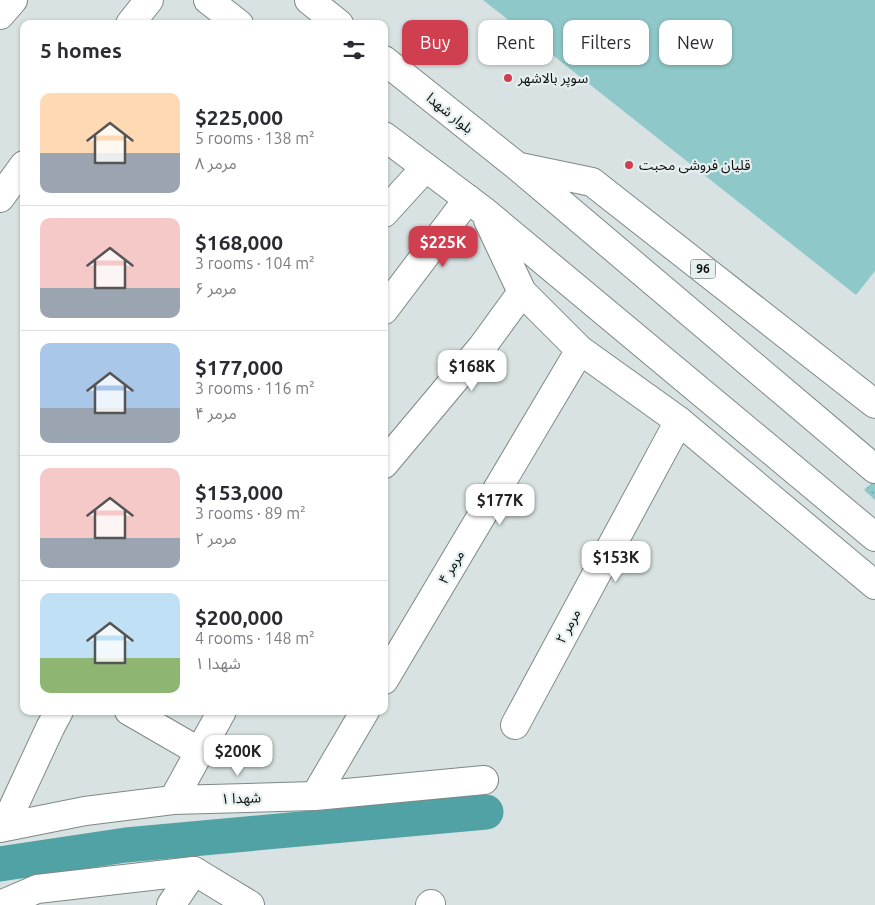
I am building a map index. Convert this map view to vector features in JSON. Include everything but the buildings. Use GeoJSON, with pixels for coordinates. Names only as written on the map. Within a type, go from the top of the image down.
{"type":"FeatureCollection","features":[{"type":"Feature","properties":{"kind":"main road"},"geometry":{"type":"LineString","coordinates":[[0,15],[13,0]]}},
{"type":"Feature","properties":{"kind":"main road"},"geometry":{"type":"LineString","coordinates":[[133,20],[149,0]]}},
{"type":"Feature","properties":{"kind":"main road"},"geometry":{"type":"LineString","coordinates":[[208,0],[234,20]]}},
{"type":"Feature","properties":{"kind":"main road"},"geometry":{"type":"LineString","coordinates":[[309,0],[334,20]]}},
{"type":"Feature","properties":{"kind":"main road","name":"بلوار شهدا"},"geometry":{"type":"LineString","coordinates":[[388,63],[517,166],[875,469]]}},
{"type":"Feature","properties":{"kind":"main road"},"geometry":{"type":"LineString","coordinates":[[388,139],[476,206],[875,537]]}},
{"type":"Feature","properties":{"kind":"main road","name":"96"},"geometry":{"type":"LineString","coordinates":[[517,166],[592,182],[875,404]]}},
{"type":"Feature","properties":{"kind":"main road"},"geometry":{"type":"LineString","coordinates":[[388,209],[425,168]]}},
{"type":"Feature","properties":{"kind":"main road"},"geometry":{"type":"LineString","coordinates":[[0,198],[20,170]]}},
{"type":"Feature","properties":{"kind":"main road"},"geometry":{"type":"LineString","coordinates":[[476,206],[522,292],[580,350],[679,421],[875,585]]}},
{"type":"Feature","properties":{"kind":"main road"},"geometry":{"type":"LineString","coordinates":[[388,305],[476,206]]}},
{"type":"Feature","properties":{"kind":"main road"},"geometry":{"type":"LineString","coordinates":[[388,459],[482,347],[522,292]]}},
{"type":"Feature","properties":{"kind":"main road","name":"مرمر ۴"},"geometry":{"type":"LineString","coordinates":[[388,673],[580,350]]}},
{"type":"Feature","properties":{"kind":"main road","name":"مرمر ۲"},"geometry":{"type":"LineString","coordinates":[[515,725],[679,421]]}},
{"type":"Feature","properties":{"kind":"main road"},"geometry":{"type":"LineString","coordinates":[[2,828],[58,715]]}},
{"type":"Feature","properties":{"kind":"main road"},"geometry":{"type":"LineString","coordinates":[[136,715],[200,752]]}},
{"type":"Feature","properties":{"kind":"main road"},"geometry":{"type":"LineString","coordinates":[[173,800],[220,715]]}},
{"type":"Feature","properties":{"kind":"main road"},"geometry":{"type":"LineString","coordinates":[[315,796],[361,715]]}},
{"type":"Feature","properties":{"kind":"main road","name":"شهدا ۱"},"geometry":{"type":"LineString","coordinates":[[2,828],[85,811],[173,800],[315,796],[484,780]]}},
{"type":"Feature","properties":{"kind":"main road"},"geometry":{"type":"LineString","coordinates":[[0,905],[37,889],[194,871],[250,905]]}},
{"type":"Feature","properties":{"kind":"main road"},"geometry":{"type":"LineString","coordinates":[[171,905],[194,871]]}},
{"type":"Feature","properties":{"kind":"shaded area"},"geometry":{"type":"Polygon","coordinates":[[[483,0],[875,0],[875,271],[856,295],[565,65],[649,65],[649,20],[563,20],[563,63],[553,55],[553,20],[508,20],[483,0]]]}},
{"type":"Feature","properties":{"kind":"shaded area"},"geometry":{"type":"Polygon","coordinates":[[[875,480],[875,500],[864,490],[875,480]]]}},
{"type":"Feature","properties":{"kind":"waterway"},"geometry":{"type":"LineString","coordinates":[[0,864],[126,845],[486,812]]}},
{"type":"Feature","properties":{"kind":"place","name":"سوپر بالاشهر"},"geometry":{"type":"Point","coordinates":[508,78]}},
{"type":"Feature","properties":{"kind":"place","name":"قلیان فروشی محبت"},"geometry":{"type":"Point","coordinates":[629,165]}}]}
